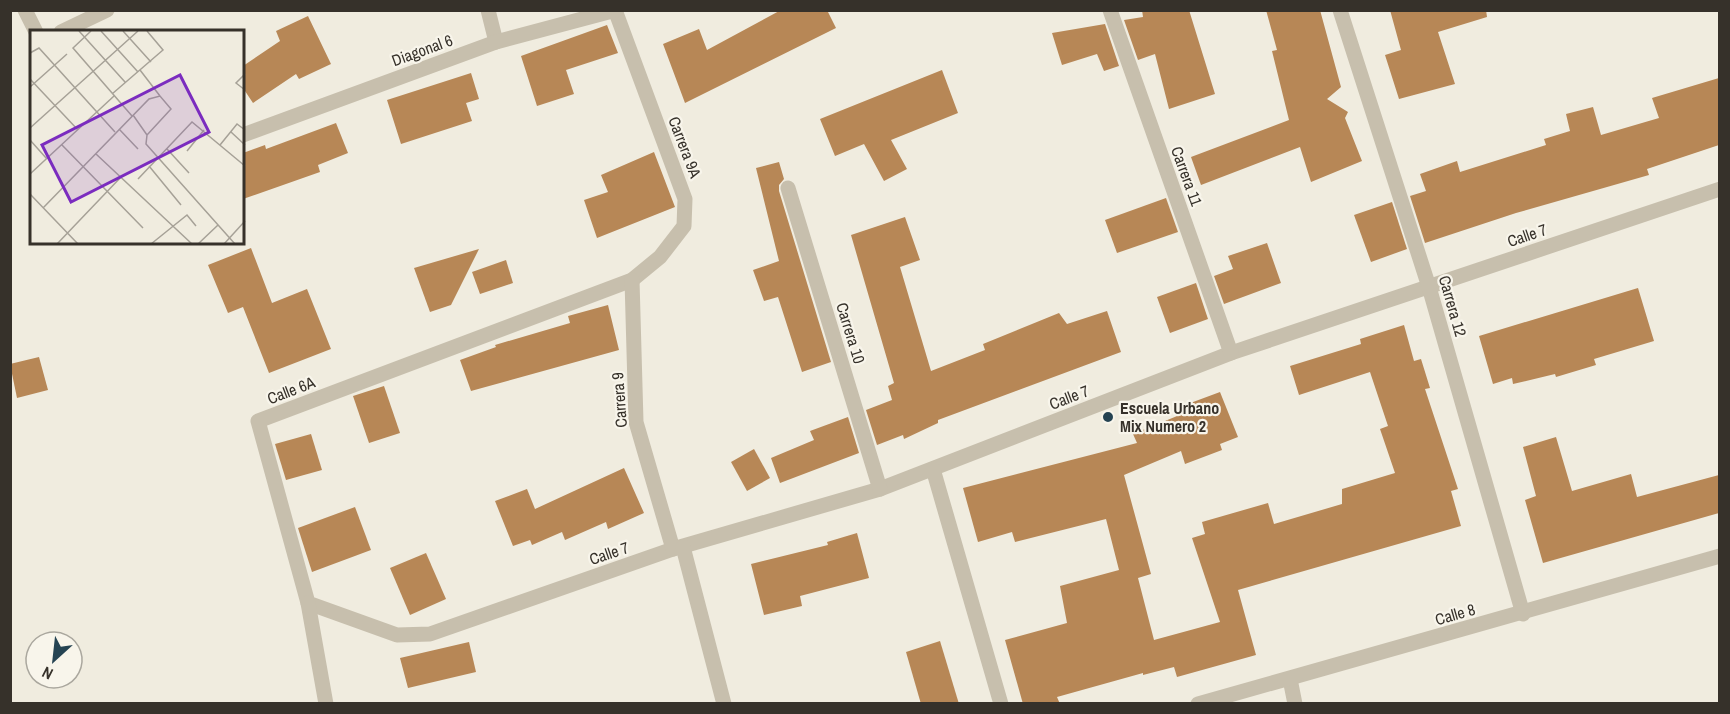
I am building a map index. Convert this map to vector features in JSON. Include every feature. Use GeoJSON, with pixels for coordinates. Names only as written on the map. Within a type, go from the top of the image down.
{"type":"FeatureCollection","features":[{"type":"Feature","properties":{"kind":"street"},"geometry":{"type":"LineString","coordinates":[[25,10],[35,30]]}},
{"type":"Feature","properties":{"kind":"street"},"geometry":{"type":"LineString","coordinates":[[65,30],[107,10]]}},
{"type":"Feature","properties":{"kind":"street"},"geometry":{"type":"LineString","coordinates":[[488,10],[496,42]]}},
{"type":"Feature","properties":{"kind":"street","name":"Carrera 11"},"geometry":{"type":"LineString","coordinates":[[1110,10],[1231,353]]}},
{"type":"Feature","properties":{"kind":"street","name":"Carrera 12"},"geometry":{"type":"LineString","coordinates":[[1340,10],[1429,287],[1523,614]]}},
{"type":"Feature","properties":{"kind":"street","name":"Diagonal 6"},"geometry":{"type":"LineString","coordinates":[[244,135],[496,42],[615,11]]}},
{"type":"Feature","properties":{"kind":"street","name":"Carrera 9A"},"geometry":{"type":"LineString","coordinates":[[615,11],[686,199],[684,226],[660,257],[632,280]]}},
{"type":"Feature","properties":{"kind":"street","name":"Carrera 10"},"geometry":{"type":"LineString","coordinates":[[788,188],[880,489]]}},
{"type":"Feature","properties":{"kind":"street","name":"Calle 7"},"geometry":{"type":"LineString","coordinates":[[308,603],[397,635],[430,634],[678,548],[880,489],[1231,353],[1719,189]]}},
{"type":"Feature","properties":{"kind":"street","name":"Carrera 9"},"geometry":{"type":"LineString","coordinates":[[632,280],[636,422],[678,548],[724,704]]}},
{"type":"Feature","properties":{"kind":"street","name":"Calle 6A"},"geometry":{"type":"LineString","coordinates":[[308,603],[258,422],[632,280]]}},
{"type":"Feature","properties":{"kind":"street"},"geometry":{"type":"LineString","coordinates":[[933,470],[1001,704]]}},
{"type":"Feature","properties":{"kind":"street","name":"Calle 8"},"geometry":{"type":"LineString","coordinates":[[1198,704],[1523,614],[1719,556]]}},
{"type":"Feature","properties":{"kind":"street"},"geometry":{"type":"LineString","coordinates":[[308,603],[326,704]]}},
{"type":"Feature","properties":{"kind":"street"},"geometry":{"type":"LineString","coordinates":[[1290,679],[1295,704]]}},
{"type":"Feature","properties":{"kind":"building"},"geometry":{"type":"Polygon","coordinates":[[[781,10],[827,10],[836,28],[685,103],[663,44],[699,29],[707,50],[781,10]]]}},
{"type":"Feature","properties":{"kind":"building"},"geometry":{"type":"Polygon","coordinates":[[[1142,10],[1189,10],[1215,94],[1169,109],[1155,54],[1138,60],[1124,20],[1143,17],[1142,10]]]}},
{"type":"Feature","properties":{"kind":"building"},"geometry":{"type":"Polygon","coordinates":[[[1266,10],[1320,10],[1341,87],[1327,99],[1348,112],[1345,118],[1362,161],[1311,182],[1300,147],[1201,185],[1191,157],[1289,120],[1272,51],[1277,50],[1266,10]]]}},
{"type":"Feature","properties":{"kind":"building"},"geometry":{"type":"Polygon","coordinates":[[[1390,10],[1486,10],[1487,17],[1438,32],[1455,84],[1399,99],[1385,55],[1401,50],[1390,10]]]}},
{"type":"Feature","properties":{"kind":"building"},"geometry":{"type":"Polygon","coordinates":[[[308,16],[331,64],[299,79],[296,74],[253,103],[244,90],[244,65],[280,41],[276,31],[308,16]]]}},
{"type":"Feature","properties":{"kind":"building"},"geometry":{"type":"Polygon","coordinates":[[[1105,24],[1119,66],[1104,71],[1097,54],[1062,65],[1052,33],[1105,24]]]}},
{"type":"Feature","properties":{"kind":"building"},"geometry":{"type":"Polygon","coordinates":[[[607,25],[618,53],[566,70],[574,94],[537,106],[521,56],[607,25]]]}},
{"type":"Feature","properties":{"kind":"building"},"geometry":{"type":"Polygon","coordinates":[[[942,70],[958,113],[891,140],[907,169],[884,181],[864,144],[835,156],[820,119],[942,70]]]}},
{"type":"Feature","properties":{"kind":"building"},"geometry":{"type":"Polygon","coordinates":[[[471,73],[479,99],[466,103],[472,121],[401,144],[387,100],[471,73]]]}},
{"type":"Feature","properties":{"kind":"building"},"geometry":{"type":"Polygon","coordinates":[[[1719,78],[1719,145],[1647,169],[1649,175],[1516,213],[1425,243],[1410,196],[1426,191],[1420,174],[1457,161],[1460,172],[1546,145],[1544,139],[1570,131],[1566,114],[1593,107],[1601,135],[1659,118],[1652,98],[1719,78]]]}},
{"type":"Feature","properties":{"kind":"building"},"geometry":{"type":"Polygon","coordinates":[[[336,123],[348,153],[318,165],[320,172],[244,199],[244,153],[265,145],[266,149],[336,123]]]}},
{"type":"Feature","properties":{"kind":"building"},"geometry":{"type":"Polygon","coordinates":[[[654,152],[675,207],[597,238],[584,200],[608,192],[601,175],[654,152]]]}},
{"type":"Feature","properties":{"kind":"building"},"geometry":{"type":"Polygon","coordinates":[[[779,162],[784,179],[779,185],[779,191],[831,362],[802,372],[778,297],[764,301],[753,270],[779,261],[756,168],[779,162]]]}},
{"type":"Feature","properties":{"kind":"building"},"geometry":{"type":"Polygon","coordinates":[[[1166,198],[1178,232],[1117,253],[1105,220],[1166,198]]]}},
{"type":"Feature","properties":{"kind":"building"},"geometry":{"type":"Polygon","coordinates":[[[1392,202],[1407,249],[1371,262],[1354,215],[1392,202]]]}},
{"type":"Feature","properties":{"kind":"building"},"geometry":{"type":"Polygon","coordinates":[[[905,217],[920,260],[900,267],[931,371],[985,350],[983,344],[1059,313],[1067,324],[1107,311],[1121,352],[938,420],[938,423],[904,439],[903,435],[877,445],[866,410],[892,400],[888,386],[894,383],[851,235],[905,217]]]}},
{"type":"Feature","properties":{"kind":"building"},"geometry":{"type":"Polygon","coordinates":[[[1267,243],[1281,283],[1224,304],[1214,276],[1233,269],[1228,256],[1267,243]]]}},
{"type":"Feature","properties":{"kind":"building"},"geometry":{"type":"Polygon","coordinates":[[[251,248],[272,303],[307,289],[331,349],[269,373],[243,307],[228,313],[208,265],[251,248]]]}},
{"type":"Feature","properties":{"kind":"building"},"geometry":{"type":"Polygon","coordinates":[[[479,249],[451,305],[430,312],[414,268],[479,249]]]}},
{"type":"Feature","properties":{"kind":"building"},"geometry":{"type":"Polygon","coordinates":[[[506,260],[513,283],[480,294],[472,272],[506,260]]]}},
{"type":"Feature","properties":{"kind":"building"},"geometry":{"type":"Polygon","coordinates":[[[1196,283],[1208,319],[1170,333],[1157,297],[1196,283]]]}},
{"type":"Feature","properties":{"kind":"building"},"geometry":{"type":"Polygon","coordinates":[[[1638,288],[1654,341],[1594,359],[1596,365],[1556,377],[1555,374],[1513,384],[1512,378],[1493,384],[1479,336],[1638,288]]]}},
{"type":"Feature","properties":{"kind":"building"},"geometry":{"type":"Polygon","coordinates":[[[608,305],[619,350],[471,391],[460,360],[496,347],[495,345],[570,323],[568,316],[608,305]]]}},
{"type":"Feature","properties":{"kind":"building"},"geometry":{"type":"Polygon","coordinates":[[[1404,325],[1414,361],[1421,359],[1430,388],[1425,389],[1458,489],[1451,491],[1461,526],[1238,590],[1256,655],[1177,677],[1174,667],[1143,675],[1143,673],[1057,697],[1060,704],[1023,704],[1005,640],[1067,623],[1060,586],[1119,570],[1106,519],[1015,542],[1012,532],[978,542],[963,488],[1137,443],[1133,434],[1187,412],[1185,405],[1220,392],[1238,437],[1220,444],[1222,450],[1185,464],[1181,451],[1124,475],[1151,574],[1138,578],[1154,640],[1220,622],[1192,538],[1205,534],[1202,522],[1268,503],[1274,524],[1342,504],[1342,489],[1395,473],[1380,429],[1388,426],[1370,372],[1299,395],[1290,366],[1361,344],[1360,339],[1404,325]]]}},
{"type":"Feature","properties":{"kind":"building"},"geometry":{"type":"Polygon","coordinates":[[[39,357],[48,390],[17,398],[10,364],[39,357]]]}},
{"type":"Feature","properties":{"kind":"building"},"geometry":{"type":"Polygon","coordinates":[[[384,386],[400,433],[369,443],[353,396],[384,386]]]}},
{"type":"Feature","properties":{"kind":"building"},"geometry":{"type":"Polygon","coordinates":[[[848,417],[859,453],[780,483],[771,458],[814,440],[810,431],[848,417]]]}},
{"type":"Feature","properties":{"kind":"building"},"geometry":{"type":"Polygon","coordinates":[[[311,434],[322,470],[286,480],[275,444],[311,434]]]}},
{"type":"Feature","properties":{"kind":"building"},"geometry":{"type":"Polygon","coordinates":[[[1556,437],[1572,491],[1631,474],[1637,497],[1719,475],[1719,513],[1543,563],[1525,500],[1536,496],[1523,447],[1556,437]]]}},
{"type":"Feature","properties":{"kind":"building"},"geometry":{"type":"Polygon","coordinates":[[[754,449],[770,478],[747,491],[731,462],[754,449]]]}},
{"type":"Feature","properties":{"kind":"building"},"geometry":{"type":"Polygon","coordinates":[[[624,468],[644,513],[608,529],[606,522],[565,540],[562,532],[532,545],[530,540],[513,546],[495,501],[527,489],[535,509],[624,468]]]}},
{"type":"Feature","properties":{"kind":"building"},"geometry":{"type":"Polygon","coordinates":[[[355,507],[371,550],[312,572],[298,528],[355,507]]]}},
{"type":"Feature","properties":{"kind":"building"},"geometry":{"type":"Polygon","coordinates":[[[857,533],[869,578],[800,596],[802,606],[764,615],[751,564],[828,545],[827,542],[857,533]]]}},
{"type":"Feature","properties":{"kind":"building"},"geometry":{"type":"Polygon","coordinates":[[[426,553],[446,599],[410,615],[390,568],[426,553]]]}},
{"type":"Feature","properties":{"kind":"building"},"geometry":{"type":"Polygon","coordinates":[[[940,641],[959,704],[921,704],[906,652],[940,641]]]}},
{"type":"Feature","properties":{"kind":"building"},"geometry":{"type":"Polygon","coordinates":[[[469,642],[476,672],[408,688],[400,658],[469,642]]]}},
{"type":"Feature","properties":{"kind":"place","name":"Escuela Urbano Mix Numero 2"},"geometry":{"type":"Point","coordinates":[1108,417]}}]}
